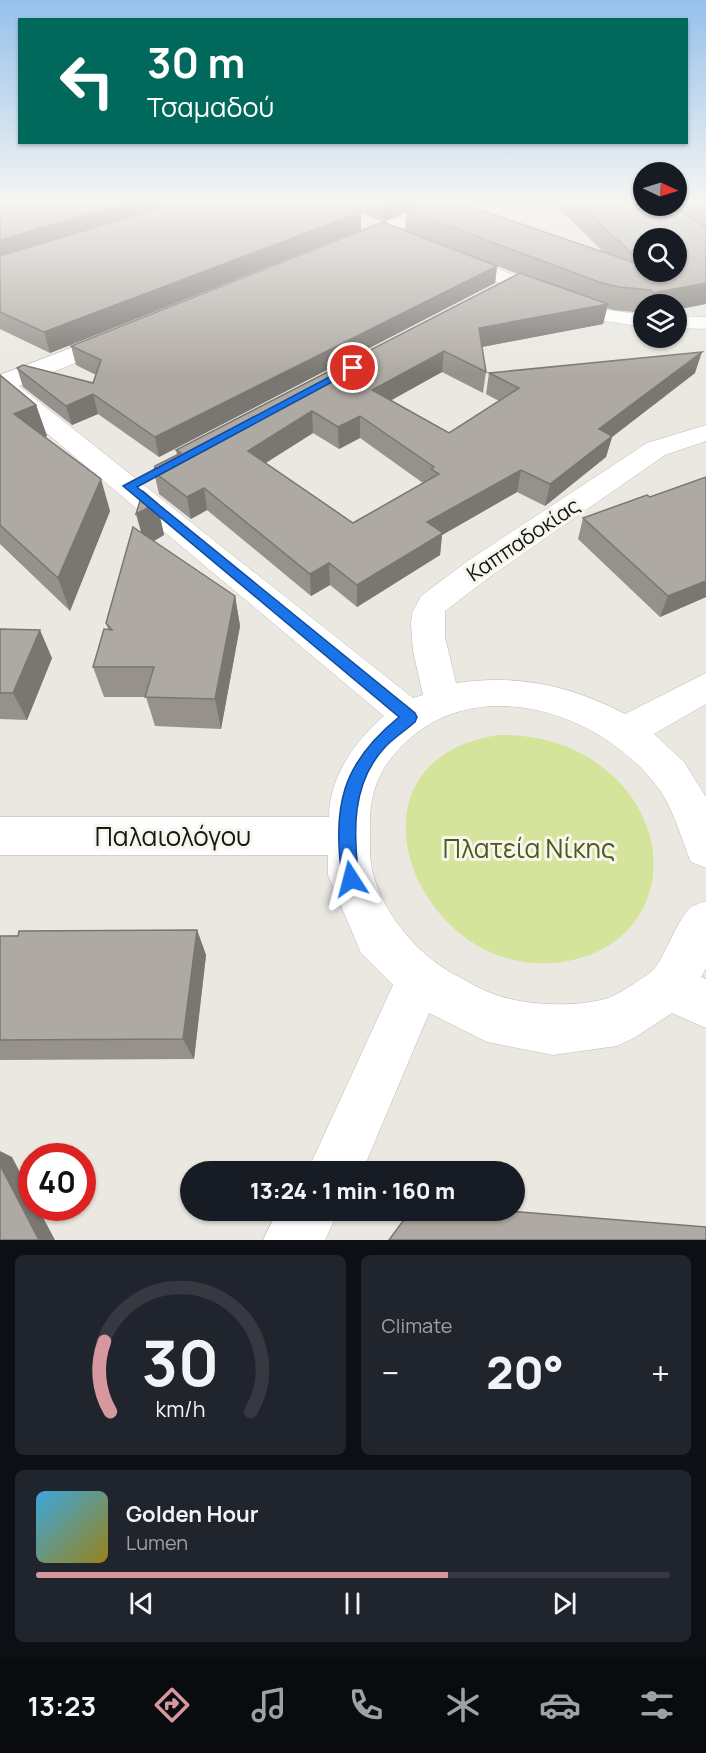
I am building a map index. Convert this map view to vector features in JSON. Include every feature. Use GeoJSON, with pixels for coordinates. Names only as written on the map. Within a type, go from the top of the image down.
{"type":"FeatureCollection","features":[{"type":"Feature","properties":{"kind":"street"},"geometry":{"type":"LineString","coordinates":[[457,259],[598,315],[633,320]]}},
{"type":"Feature","properties":{"kind":"street"},"geometry":{"type":"LineString","coordinates":[[485,299],[516,282]]}},
{"type":"Feature","properties":{"kind":"street"},"geometry":{"type":"LineString","coordinates":[[687,322],[706,323]]}},
{"type":"Feature","properties":{"kind":"street"},"geometry":{"type":"LineString","coordinates":[[2,383],[133,331]]}},
{"type":"Feature","properties":{"kind":"street"},"geometry":{"type":"LineString","coordinates":[[2,383],[140,481],[426,710]]}},
{"type":"Feature","properties":{"kind":"street","name":"Καππαδοκίας"},"geometry":{"type":"LineString","coordinates":[[426,710],[426,624],[428,610],[432,604],[480,568],[656,449],[706,433]]}},
{"type":"Feature","properties":{"kind":"street"},"geometry":{"type":"LineString","coordinates":[[625,732],[706,687]]}},
{"type":"Feature","properties":{"kind":"street"},"geometry":{"type":"LineString","coordinates":[[706,848],[693,811],[671,776],[625,732],[580,708],[534,695],[497,692],[426,710],[380,742],[358,775],[346,815],[345,836],[351,879],[369,923],[382,943],[419,981],[442,997],[494,1022],[522,1028],[578,1030],[604,1024],[651,1002],[688,995],[695,951],[706,923]]}},
{"type":"Feature","properties":{"kind":"street","name":"Παλαιολόγου"},"geometry":{"type":"LineString","coordinates":[[0,836],[345,836]]}},
{"type":"Feature","properties":{"kind":"street"},"geometry":{"type":"LineString","coordinates":[[339,1161],[419,981]]}},
{"type":"Feature","properties":{"kind":"street"},"geometry":{"type":"LineString","coordinates":[[292,1240],[304,1221]]}},
{"type":"Feature","properties":{"kind":"green space","name":"Πλατεία Νίκης"},"geometry":{"type":"Polygon","coordinates":[[[498,735],[547,740],[577,751],[605,769],[637,805],[649,832],[653,860],[651,888],[641,913],[623,934],[599,951],[568,961],[516,960],[471,941],[436,909],[413,868],[406,825],[416,785],[446,753],[498,735]]]}},
{"type":"Feature","properties":{"kind":"building"},"geometry":{"type":"Polygon","coordinates":[[[0,259],[237,259],[44,332],[0,312],[0,259]]]}},
{"type":"Feature","properties":{"kind":"building"},"geometry":{"type":"Polygon","coordinates":[[[290,259],[479,259],[497,266],[155,437],[93,394],[66,406],[17,368],[23,365],[93,383],[101,360],[71,346],[290,259]]]}},
{"type":"Feature","properties":{"kind":"building"},"geometry":{"type":"Polygon","coordinates":[[[537,259],[623,259],[633,262],[633,282],[687,282],[687,259],[706,259],[706,283],[653,293],[651,290],[619,287],[537,259]]]}},
{"type":"Feature","properties":{"kind":"building"},"geometry":{"type":"Polygon","coordinates":[[[520,273],[608,304],[479,328],[486,372],[444,351],[372,390],[449,433],[519,388],[489,373],[702,352],[599,429],[612,436],[550,484],[521,470],[427,522],[443,533],[357,585],[329,563],[310,574],[204,488],[187,497],[154,472],[155,466],[181,453],[176,450],[520,273]],[[312,411],[248,451],[353,523],[439,474],[431,469],[434,467],[360,416],[338,427],[312,411]]]}},
{"type":"Feature","properties":{"kind":"building"},"geometry":{"type":"Polygon","coordinates":[[[0,375],[36,405],[14,414],[101,479],[58,578],[0,525],[0,375]]]}},
{"type":"Feature","properties":{"kind":"building"},"geometry":{"type":"Polygon","coordinates":[[[706,477],[706,581],[668,596],[583,518],[647,495],[650,497],[706,477]]]}},
{"type":"Feature","properties":{"kind":"building"},"geometry":{"type":"Polygon","coordinates":[[[143,491],[157,503],[136,514],[143,491]]]}},
{"type":"Feature","properties":{"kind":"building"},"geometry":{"type":"Polygon","coordinates":[[[133,527],[235,596],[215,699],[145,697],[154,667],[93,667],[104,629],[112,630],[106,623],[133,527]]]}},
{"type":"Feature","properties":{"kind":"building"},"geometry":{"type":"Polygon","coordinates":[[[0,629],[40,630],[13,693],[0,693],[0,629]]]}},
{"type":"Feature","properties":{"kind":"building"},"geometry":{"type":"Polygon","coordinates":[[[197,930],[183,1039],[0,1040],[0,936],[18,936],[19,931],[197,930]]]}},
{"type":"Feature","properties":{"kind":"building"},"geometry":{"type":"Polygon","coordinates":[[[0,1165],[18,1200],[18,1221],[29,1221],[39,1240],[0,1240],[0,1165]]]}},
{"type":"Feature","properties":{"kind":"building"},"geometry":{"type":"Polygon","coordinates":[[[525,1212],[706,1227],[706,1240],[389,1240],[403,1221],[525,1221],[525,1212]]]}},
{"type":"Feature","properties":{"kind":"route"},"geometry":{"type":"LineString","coordinates":[[351,879],[346,857],[345,836],[346,815],[351,794],[358,775],[380,742],[410,717],[129,486],[353,368]]}}]}
